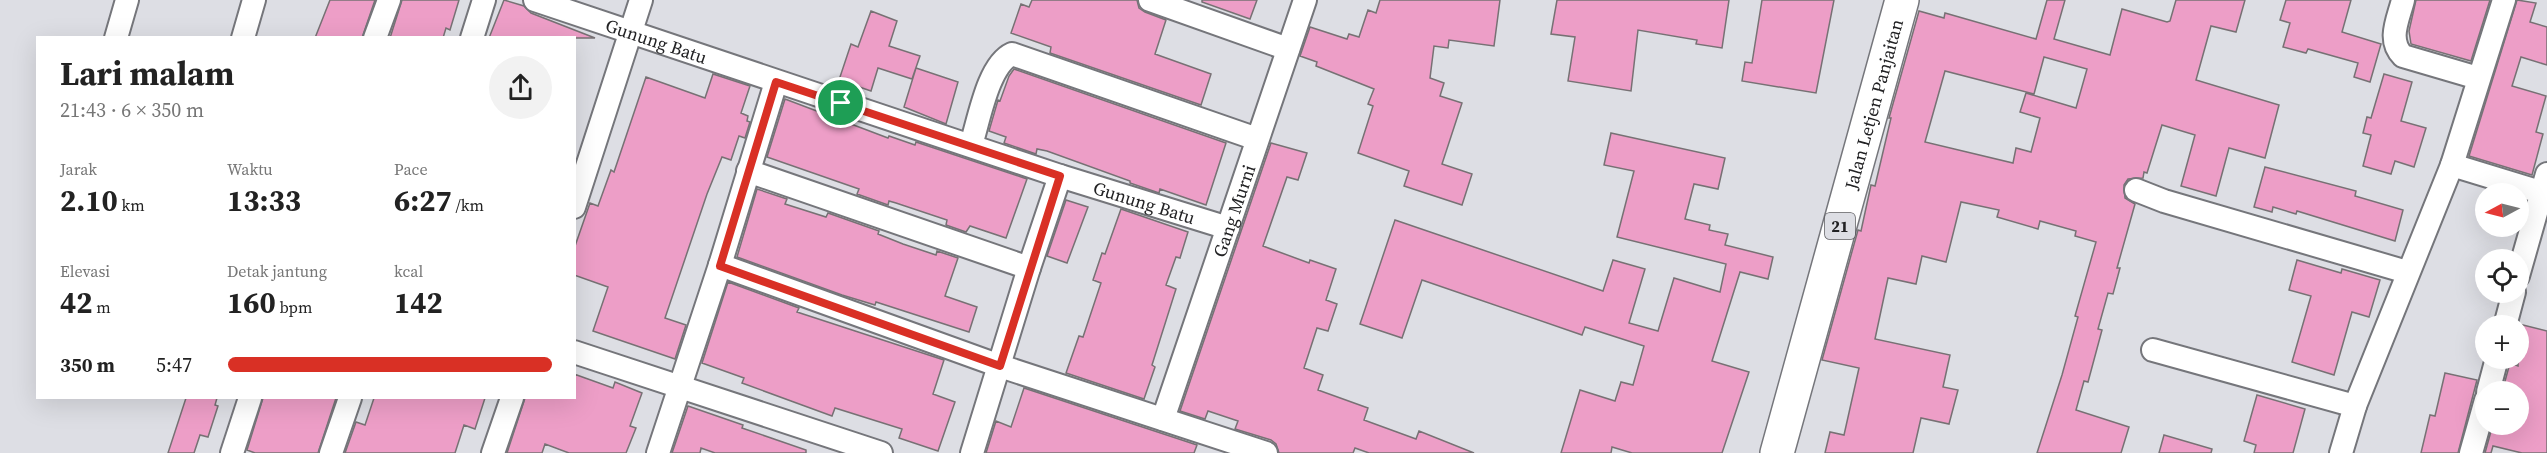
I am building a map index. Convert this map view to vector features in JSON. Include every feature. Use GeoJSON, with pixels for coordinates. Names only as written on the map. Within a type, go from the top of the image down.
{"type":"FeatureCollection","features":[{"type":"Feature","properties":{"kind":"highway","name":"Jalan Letjen Panjaitan"},"geometry":{"type":"LineString","coordinates":[[1777,453],[1902,0]]}},
{"type":"Feature","properties":{"kind":"street"},"geometry":{"type":"LineString","coordinates":[[117,36],[127,0]]}},
{"type":"Feature","properties":{"kind":"street"},"geometry":{"type":"LineString","coordinates":[[244,36],[254,0]]}},
{"type":"Feature","properties":{"kind":"street"},"geometry":{"type":"LineString","coordinates":[[376,36],[388,0]]}},
{"type":"Feature","properties":{"kind":"street"},"geometry":{"type":"LineString","coordinates":[[473,36],[484,0]]}},
{"type":"Feature","properties":{"kind":"street","name":"Gunung Batu"},"geometry":{"type":"LineString","coordinates":[[535,0],[1060,176],[1228,228]]}},
{"type":"Feature","properties":{"kind":"street"},"geometry":{"type":"LineString","coordinates":[[576,201],[641,0]]}},
{"type":"Feature","properties":{"kind":"street"},"geometry":{"type":"LineString","coordinates":[[1150,0],[1288,49]]}},
{"type":"Feature","properties":{"kind":"street","name":"Gang Murni"},"geometry":{"type":"LineString","coordinates":[[1163,419],[1305,0]]}},
{"type":"Feature","properties":{"kind":"street"},"geometry":{"type":"LineString","coordinates":[[2403,0],[2393,39],[2395,47],[2403,56],[2478,78]]}},
{"type":"Feature","properties":{"kind":"street"},"geometry":{"type":"LineString","coordinates":[[2341,453],[2355,406],[2452,165],[2504,0]]}},
{"type":"Feature","properties":{"kind":"street"},"geometry":{"type":"LineString","coordinates":[[971,145],[992,78],[999,63],[1012,54],[1257,139]]}},
{"type":"Feature","properties":{"kind":"street"},"geometry":{"type":"LineString","coordinates":[[658,453],[720,266],[776,82]]}},
{"type":"Feature","properties":{"kind":"street"},"geometry":{"type":"LineString","coordinates":[[2452,165],[2545,187],[2526,249]]}},
{"type":"Feature","properties":{"kind":"street"},"geometry":{"type":"LineString","coordinates":[[748,171],[1029,268]]}},
{"type":"Feature","properties":{"kind":"street"},"geometry":{"type":"LineString","coordinates":[[972,453],[1060,176]]}},
{"type":"Feature","properties":{"kind":"street"},"geometry":{"type":"LineString","coordinates":[[2136,190],[2164,201],[2407,272]]}},
{"type":"Feature","properties":{"kind":"street"},"geometry":{"type":"LineString","coordinates":[[720,266],[1000,366],[1266,453]]}},
{"type":"Feature","properties":{"kind":"street"},"geometry":{"type":"LineString","coordinates":[[2153,350],[2355,406]]}},
{"type":"Feature","properties":{"kind":"street"},"geometry":{"type":"LineString","coordinates":[[576,353],[881,453]]}},
{"type":"Feature","properties":{"kind":"street"},"geometry":{"type":"LineString","coordinates":[[232,453],[250,399]]}},
{"type":"Feature","properties":{"kind":"street"},"geometry":{"type":"LineString","coordinates":[[331,453],[350,399]]}},
{"type":"Feature","properties":{"kind":"street"},"geometry":{"type":"LineString","coordinates":[[493,453],[512,399]]}},
{"type":"Feature","properties":{"kind":"street"},"geometry":{"type":"LineString","coordinates":[[2472,453],[2477,435]]}},
{"type":"Feature","properties":{"kind":"building"},"geometry":{"type":"Polygon","coordinates":[[[330,0],[375,0],[363,36],[316,36],[330,0]]]}},
{"type":"Feature","properties":{"kind":"building"},"geometry":{"type":"Polygon","coordinates":[[[402,0],[459,0],[450,30],[446,28],[444,36],[391,36],[402,0]]]}},
{"type":"Feature","properties":{"kind":"building"},"geometry":{"type":"Polygon","coordinates":[[[504,0],[524,6],[531,13],[595,38],[576,38],[576,36],[490,36],[504,0]]]}},
{"type":"Feature","properties":{"kind":"building"},"geometry":{"type":"Polygon","coordinates":[[[1032,0],[1137,0],[1139,8],[1166,20],[1155,54],[1211,74],[1201,105],[1050,53],[1051,47],[1011,33],[1021,4],[1029,7],[1032,0]]]}},
{"type":"Feature","properties":{"kind":"building"},"geometry":{"type":"Polygon","coordinates":[[[1202,0],[1257,0],[1250,19],[1202,2],[1202,0]]]}},
{"type":"Feature","properties":{"kind":"building"},"geometry":{"type":"Polygon","coordinates":[[[1380,0],[1500,0],[1494,46],[1449,40],[1448,48],[1434,46],[1430,78],[1444,83],[1440,96],[1462,103],[1442,164],[1472,174],[1462,205],[1404,186],[1409,171],[1358,153],[1373,106],[1368,104],[1374,89],[1316,66],[1317,62],[1300,56],[1310,27],[1347,39],[1349,34],[1359,37],[1368,10],[1376,13],[1380,0]]]}},
{"type":"Feature","properties":{"kind":"building"},"geometry":{"type":"Polygon","coordinates":[[[1557,0],[1729,0],[1722,48],[1696,44],[1697,40],[1638,30],[1631,91],[1568,81],[1575,37],[1551,34],[1557,0]]]}},
{"type":"Feature","properties":{"kind":"building"},"geometry":{"type":"Polygon","coordinates":[[[1762,0],[1834,0],[1816,93],[1742,81],[1745,62],[1752,63],[1762,0]]]}},
{"type":"Feature","properties":{"kind":"building"},"geometry":{"type":"Polygon","coordinates":[[[2047,0],[2065,0],[2054,39],[2110,55],[2122,9],[2167,22],[2170,21],[2176,0],[2245,0],[2236,32],[2211,26],[2196,80],[2279,105],[2265,158],[2229,148],[2216,196],[2181,186],[2195,135],[2162,125],[2147,173],[2144,172],[2143,178],[2128,179],[2124,185],[2125,198],[2135,204],[2117,268],[2120,268],[2113,294],[2108,293],[2098,329],[2102,330],[2088,382],[2084,381],[2076,410],[2129,427],[2121,453],[2037,453],[2062,375],[2078,317],[2075,316],[2096,242],[2075,236],[2076,231],[2040,221],[2038,229],[1997,217],[1999,210],[1961,202],[1946,262],[1922,256],[1916,284],[1888,278],[1875,339],[1950,355],[1943,387],[1958,390],[1949,424],[1921,418],[1913,453],[1825,453],[1830,432],[1844,435],[1859,368],[1822,360],[1858,230],[1861,231],[1871,185],[1875,186],[1891,118],[1889,118],[1919,11],[1944,18],[1945,13],[2036,39],[2047,0]],[[2044,57],[2034,94],[1945,71],[1925,142],[2013,163],[2016,148],[2031,152],[2040,118],[2020,112],[2026,93],[2076,108],[2087,69],[2044,57]]]}},
{"type":"Feature","properties":{"kind":"building"},"geometry":{"type":"Polygon","coordinates":[[[2286,0],[2351,0],[2342,32],[2381,44],[2370,82],[2354,77],[2358,63],[2308,49],[2306,53],[2283,47],[2290,23],[2280,20],[2286,0]]]}},
{"type":"Feature","properties":{"kind":"building"},"geometry":{"type":"Polygon","coordinates":[[[2416,0],[2490,0],[2471,61],[2411,44],[2409,31],[2416,0]]]}},
{"type":"Feature","properties":{"kind":"building"},"geometry":{"type":"Polygon","coordinates":[[[2517,0],[2536,3],[2530,22],[2547,27],[2547,65],[2521,57],[2512,86],[2546,96],[2536,132],[2543,134],[2532,175],[2469,156],[2517,0]]]}},
{"type":"Feature","properties":{"kind":"building"},"geometry":{"type":"Polygon","coordinates":[[[871,11],[897,21],[889,46],[920,56],[912,79],[878,68],[871,91],[839,80],[851,44],[858,47],[871,11]]]}},
{"type":"Feature","properties":{"kind":"building"},"geometry":{"type":"Polygon","coordinates":[[[916,68],[958,82],[946,124],[904,107],[916,68]]]}},
{"type":"Feature","properties":{"kind":"building"},"geometry":{"type":"Polygon","coordinates":[[[1014,69],[1226,143],[1206,205],[1160,189],[1159,193],[1047,151],[1037,149],[1036,154],[1004,143],[1006,137],[989,131],[998,100],[1000,101],[1014,69]]]}},
{"type":"Feature","properties":{"kind":"building"},"geometry":{"type":"Polygon","coordinates":[[[713,74],[750,86],[741,113],[748,116],[747,121],[750,122],[745,138],[739,136],[731,160],[722,157],[665,318],[686,325],[675,359],[593,331],[608,287],[576,276],[576,243],[590,203],[598,206],[611,170],[614,172],[646,77],[705,98],[713,74]]]}},
{"type":"Feature","properties":{"kind":"building"},"geometry":{"type":"Polygon","coordinates":[[[2384,74],[2412,82],[2401,121],[2426,128],[2414,167],[2395,161],[2391,174],[2363,166],[2371,135],[2363,133],[2367,117],[2371,118],[2384,74]]]}},
{"type":"Feature","properties":{"kind":"building"},"geometry":{"type":"Polygon","coordinates":[[[785,99],[888,138],[889,136],[915,145],[916,142],[1027,179],[1006,238],[970,226],[966,232],[946,225],[947,220],[889,201],[888,205],[857,194],[859,189],[767,157],[785,99]]]}},
{"type":"Feature","properties":{"kind":"building"},"geometry":{"type":"Polygon","coordinates":[[[1611,133],[1725,158],[1718,189],[1694,184],[1685,219],[1710,225],[1709,230],[1728,234],[1725,245],[1773,257],[1768,279],[1740,272],[1712,361],[1749,372],[1722,453],[1632,453],[1612,447],[1611,453],[1561,453],[1580,390],[1615,401],[1621,382],[1633,385],[1644,346],[1585,327],[1582,335],[1422,280],[1402,338],[1360,324],[1395,220],[1603,291],[1613,260],[1645,269],[1629,323],[1658,331],[1674,278],[1720,292],[1726,264],[1617,237],[1634,171],[1604,165],[1611,133]]]}},
{"type":"Feature","properties":{"kind":"building"},"geometry":{"type":"Polygon","coordinates":[[[1271,143],[1307,153],[1298,180],[1287,177],[1263,246],[1309,263],[1310,260],[1336,269],[1326,300],[1337,304],[1328,331],[1317,328],[1304,368],[1323,375],[1318,390],[1368,408],[1364,420],[1416,439],[1419,431],[1474,453],[1369,453],[1355,448],[1353,453],[1279,453],[1276,444],[1271,440],[1235,429],[1238,421],[1208,411],[1205,419],[1180,411],[1271,143]]]}},
{"type":"Feature","properties":{"kind":"building"},"geometry":{"type":"Polygon","coordinates":[[[2265,167],[2356,191],[2355,196],[2403,210],[2395,241],[2297,211],[2296,214],[2273,207],[2272,212],[2254,207],[2265,167]]]}},
{"type":"Feature","properties":{"kind":"building"},"geometry":{"type":"Polygon","coordinates":[[[757,189],[787,199],[785,204],[826,217],[828,213],[879,231],[878,234],[903,244],[936,255],[937,251],[958,258],[945,296],[977,307],[969,332],[876,302],[875,305],[842,295],[737,257],[757,189]]]}},
{"type":"Feature","properties":{"kind":"building"},"geometry":{"type":"Polygon","coordinates":[[[1066,200],[1088,207],[1067,263],[1047,256],[1066,200]]]}},
{"type":"Feature","properties":{"kind":"building"},"geometry":{"type":"Polygon","coordinates":[[[1121,209],[1188,232],[1180,258],[1176,257],[1166,285],[1176,289],[1152,365],[1155,367],[1144,399],[1066,373],[1079,336],[1083,337],[1101,283],[1093,280],[1121,209]]]}},
{"type":"Feature","properties":{"kind":"building"},"geometry":{"type":"Polygon","coordinates":[[[2297,260],[2341,273],[2342,269],[2380,280],[2369,317],[2352,312],[2334,375],[2292,362],[2311,296],[2289,290],[2297,260]]]}},
{"type":"Feature","properties":{"kind":"building"},"geometry":{"type":"Polygon","coordinates":[[[728,282],[799,308],[797,312],[944,360],[933,394],[955,402],[938,451],[899,438],[902,429],[835,408],[832,416],[742,383],[744,378],[702,363],[728,282]]]}},
{"type":"Feature","properties":{"kind":"building"},"geometry":{"type":"Polygon","coordinates":[[[2529,326],[2547,331],[2547,453],[2522,453],[2493,446],[2491,453],[2485,453],[2490,435],[2529,435],[2529,381],[2505,381],[2508,369],[2529,369],[2529,326]]]}},
{"type":"Feature","properties":{"kind":"building"},"geometry":{"type":"Polygon","coordinates":[[[2445,373],[2477,380],[2458,453],[2421,453],[2430,415],[2435,416],[2445,373]]]}},
{"type":"Feature","properties":{"kind":"building"},"geometry":{"type":"Polygon","coordinates":[[[576,375],[613,388],[615,382],[642,393],[630,426],[636,428],[626,453],[569,453],[545,444],[542,453],[507,453],[525,399],[576,399],[576,375]]]}},
{"type":"Feature","properties":{"kind":"building"},"geometry":{"type":"Polygon","coordinates":[[[1024,388],[1197,445],[1194,453],[986,453],[996,421],[1011,427],[1024,388]]]}},
{"type":"Feature","properties":{"kind":"building"},"geometry":{"type":"Polygon","coordinates":[[[2257,395],[2305,409],[2293,453],[2254,453],[2256,445],[2244,441],[2257,395]]]}},
{"type":"Feature","properties":{"kind":"building"},"geometry":{"type":"Polygon","coordinates":[[[186,399],[217,399],[215,405],[218,406],[208,437],[200,435],[194,453],[168,453],[186,399]]]}},
{"type":"Feature","properties":{"kind":"building"},"geometry":{"type":"Polygon","coordinates":[[[263,399],[336,399],[318,453],[255,453],[247,450],[263,399]]]}},
{"type":"Feature","properties":{"kind":"building"},"geometry":{"type":"Polygon","coordinates":[[[374,399],[485,399],[475,429],[464,425],[455,453],[345,453],[356,422],[365,425],[374,399]]]}},
{"type":"Feature","properties":{"kind":"building"},"geometry":{"type":"Polygon","coordinates":[[[688,406],[806,450],[806,453],[715,453],[701,448],[700,453],[672,453],[688,406]]]}},
{"type":"Feature","properties":{"kind":"building"},"geometry":{"type":"Polygon","coordinates":[[[2164,435],[2212,449],[2211,453],[2159,453],[2164,435]]]}},
{"type":"Feature","properties":{"kind":"route"},"geometry":{"type":"LineString","coordinates":[[776,82],[841,103],[1060,176],[1029,268],[1000,366],[720,266],[776,82]]}}]}
